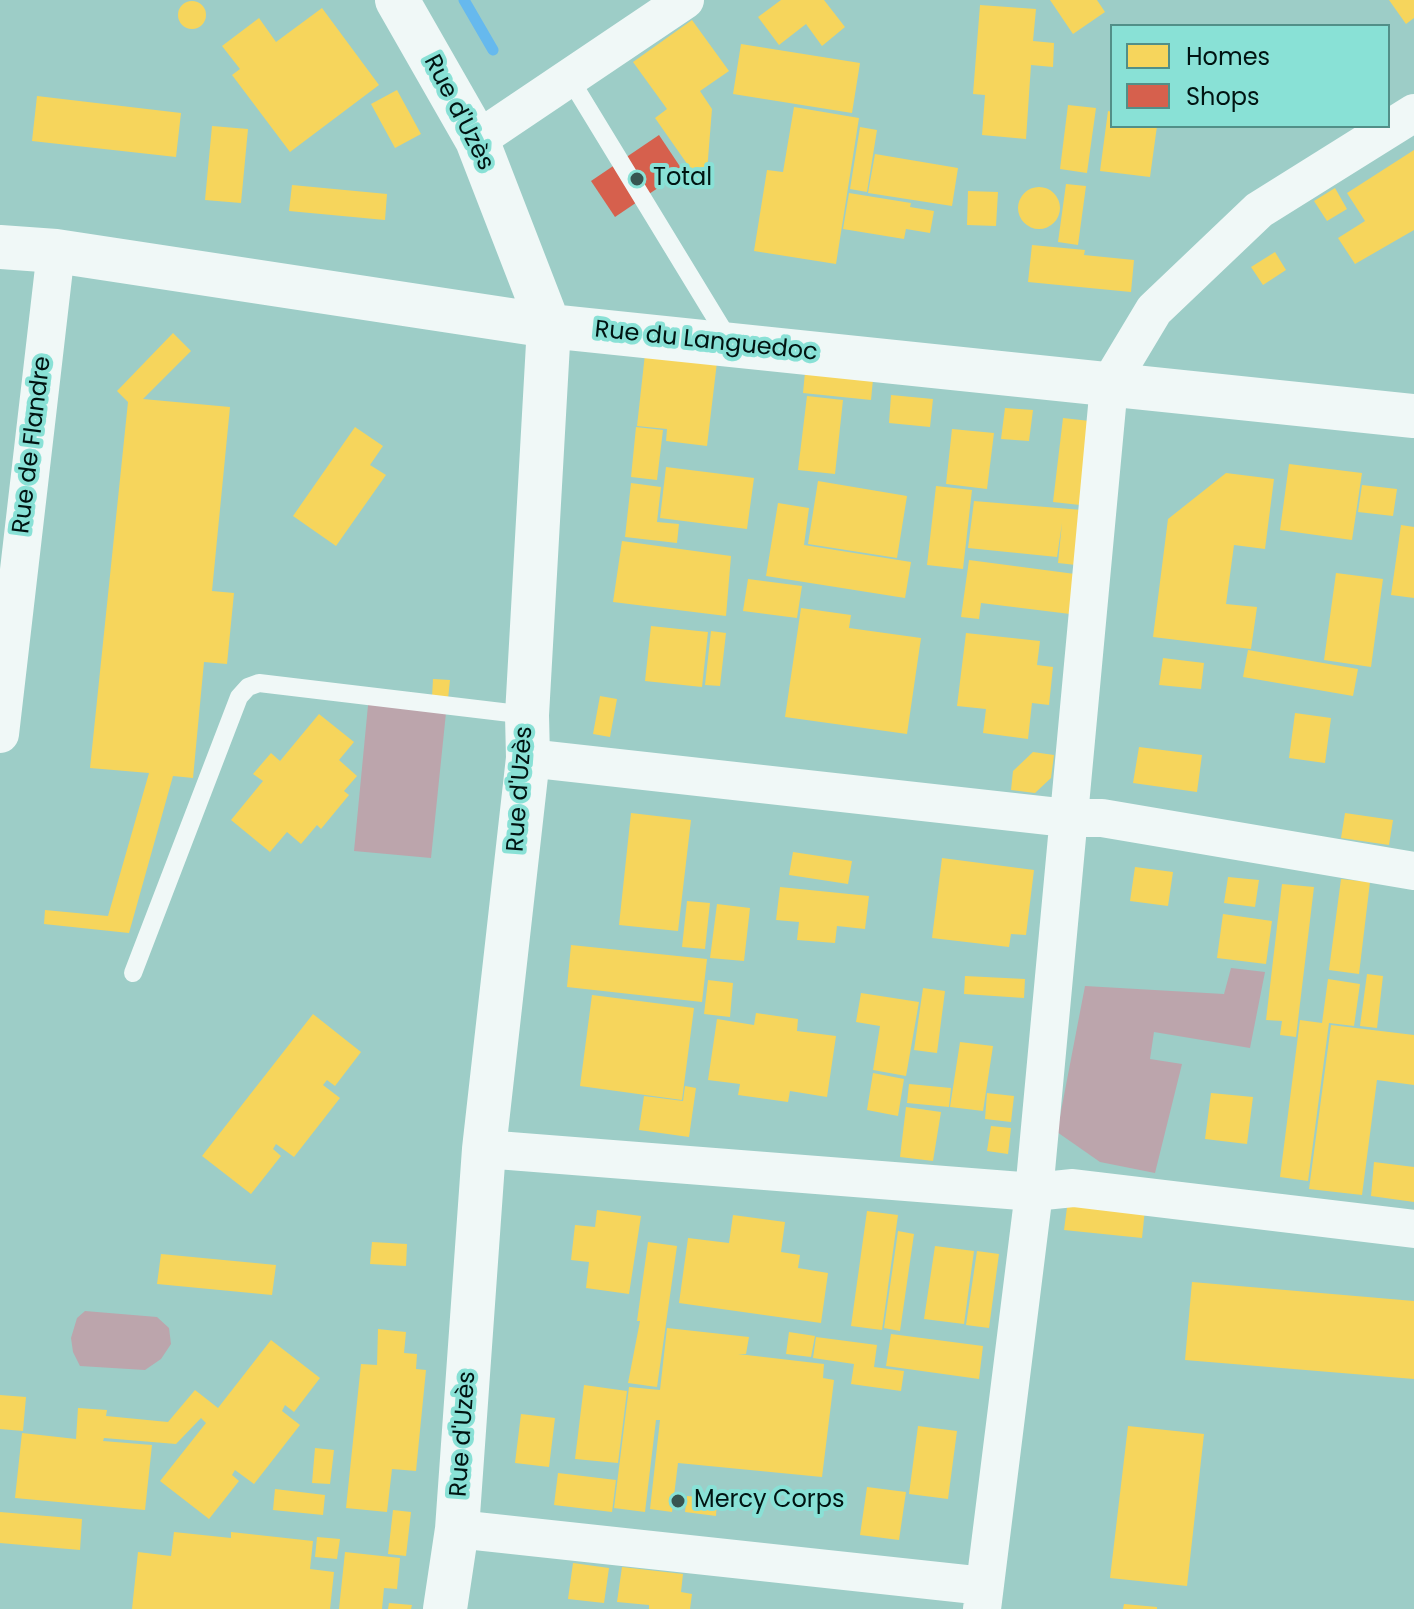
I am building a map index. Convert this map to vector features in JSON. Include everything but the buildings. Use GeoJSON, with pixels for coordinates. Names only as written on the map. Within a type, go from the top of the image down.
{"type":"FeatureCollection","features":[{"type":"Feature","properties":{"kind":"street","name":"Rue d'Uzès"},"geometry":{"type":"LineString","coordinates":[[397,0],[477,140],[549,326],[527,715],[528,758],[484,1149],[457,1529],[445,1609]]}},
{"type":"Feature","properties":{"kind":"street"},"geometry":{"type":"LineString","coordinates":[[477,140],[685,0]]}},
{"type":"Feature","properties":{"kind":"street"},"geometry":{"type":"LineString","coordinates":[[457,1529],[983,1598],[1034,1192],[1109,385],[1154,310],[1259,210],[1414,113]]}},
{"type":"Feature","properties":{"kind":"street","name":"Rue du Languedoc"},"geometry":{"type":"LineString","coordinates":[[0,247],[56,251],[549,326],[1414,416]]}},
{"type":"Feature","properties":{"kind":"street","name":"Rue de Flandre"},"geometry":{"type":"LineString","coordinates":[[0,734],[56,251]]}},
{"type":"Feature","properties":{"kind":"street"},"geometry":{"type":"LineString","coordinates":[[528,758],[1067,818],[1102,818],[1414,871]]}},
{"type":"Feature","properties":{"kind":"street"},"geometry":{"type":"LineString","coordinates":[[484,1149],[1034,1192],[1073,1188],[1414,1229]]}},
{"type":"Feature","properties":{"kind":"lane"},"geometry":{"type":"LineString","coordinates":[[570,79],[732,345]]}},
{"type":"Feature","properties":{"kind":"lane"},"geometry":{"type":"LineString","coordinates":[[133,973],[239,697],[248,687],[259,683],[527,715]]}},
{"type":"Feature","properties":{"kind":"shaded area"},"geometry":{"type":"Polygon","coordinates":[[[369,695],[447,703],[431,858],[354,851],[369,695]]]}},
{"type":"Feature","properties":{"kind":"shaded area"},"geometry":{"type":"Polygon","coordinates":[[[1231,968],[1265,972],[1250,1048],[1154,1032],[1150,1059],[1182,1064],[1155,1173],[1100,1162],[1057,1132],[1085,986],[1224,994],[1231,968]]]}},
{"type":"Feature","properties":{"kind":"shaded area"},"geometry":{"type":"Polygon","coordinates":[[[85,1311],[157,1317],[169,1328],[171,1344],[161,1359],[145,1370],[80,1366],[71,1338],[77,1318],[85,1311]]]}},
{"type":"Feature","properties":{"kind":"waterway"},"geometry":{"type":"LineString","coordinates":[[464,0],[493,50]]}},
{"type":"Feature","properties":{"kind":"place","name":"Total"},"geometry":{"type":"Point","coordinates":[637,179]}},
{"type":"Feature","properties":{"kind":"place","name":"Mercy Corps"},"geometry":{"type":"Point","coordinates":[678,1501]}}]}
